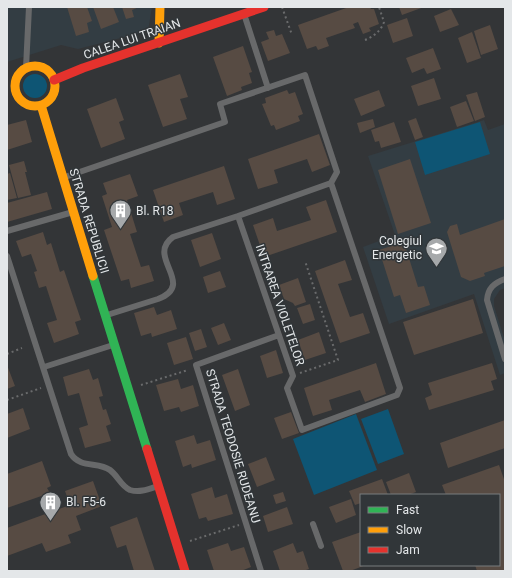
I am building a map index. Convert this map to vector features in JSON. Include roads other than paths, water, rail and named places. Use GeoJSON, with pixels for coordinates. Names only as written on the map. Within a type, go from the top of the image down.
{"type":"FeatureCollection","features":[{"type":"Feature","properties":{"kind":"main road"},"geometry":{"type":"LineString","coordinates":[[159,43],[160,7]]}},
{"type":"Feature","properties":{"kind":"main road","name":"CALEA LUI TRAIAN"},"geometry":{"type":"LineString","coordinates":[[54,80],[83,68],[264,7]]}},
{"type":"Feature","properties":{"kind":"main road"},"geometry":{"type":"LineString","coordinates":[[33,66],[43,67],[48,70],[54,80],[55,91],[53,95],[50,100],[41,105],[29,105],[11,92],[18,76],[26,68],[33,66]]}},
{"type":"Feature","properties":{"kind":"main road","name":"STRADA REPUBLICII"},"geometry":{"type":"LineString","coordinates":[[41,105],[185,571]]}},
{"type":"Feature","properties":{"kind":"lane"},"geometry":{"type":"LineString","coordinates":[[26,68],[29,7]]}},
{"type":"Feature","properties":{"kind":"lane"},"geometry":{"type":"LineString","coordinates":[[244,14],[268,88]]}},
{"type":"Feature","properties":{"kind":"lane"},"geometry":{"type":"LineString","coordinates":[[63,177],[225,122],[220,104],[305,75],[337,172],[331,183],[173,237],[164,247],[164,254],[173,280],[173,288],[171,292],[158,299],[105,316]]}},
{"type":"Feature","properties":{"kind":"lane","name":"INTRAREA VIOLETELOR"},"geometry":{"type":"LineString","coordinates":[[238,216],[293,376],[287,388],[302,430],[397,395],[400,388],[331,183]]}},
{"type":"Feature","properties":{"kind":"lane"},"geometry":{"type":"LineString","coordinates":[[7,231],[73,212]]}},
{"type":"Feature","properties":{"kind":"lane"},"geometry":{"type":"LineString","coordinates":[[7,256],[71,454],[74,459],[110,470],[123,485],[130,490],[138,491],[158,486]]}},
{"type":"Feature","properties":{"kind":"lane"},"geometry":{"type":"LineString","coordinates":[[505,279],[493,285],[487,292],[487,300],[505,359]]}},
{"type":"Feature","properties":{"kind":"lane","name":"STRADA TEODOSIE RUDEANU"},"geometry":{"type":"LineString","coordinates":[[261,571],[196,365],[279,335]]}},
{"type":"Feature","properties":{"kind":"lane"},"geometry":{"type":"LineString","coordinates":[[44,367],[114,345]]}},
{"type":"Feature","properties":{"kind":"lane"},"geometry":{"type":"LineString","coordinates":[[313,524],[322,546]]}},
{"type":"Feature","properties":{"kind":"place","name":"Bl. R18"},"geometry":{"type":"Point","coordinates":[121,230]}},
{"type":"Feature","properties":{"kind":"place","name":"Colegiul Energetic"},"geometry":{"type":"Point","coordinates":[437,268]}},
{"type":"Feature","properties":{"kind":"place","name":"Bl. F5-6"},"geometry":{"type":"Point","coordinates":[51,522]}}]}
